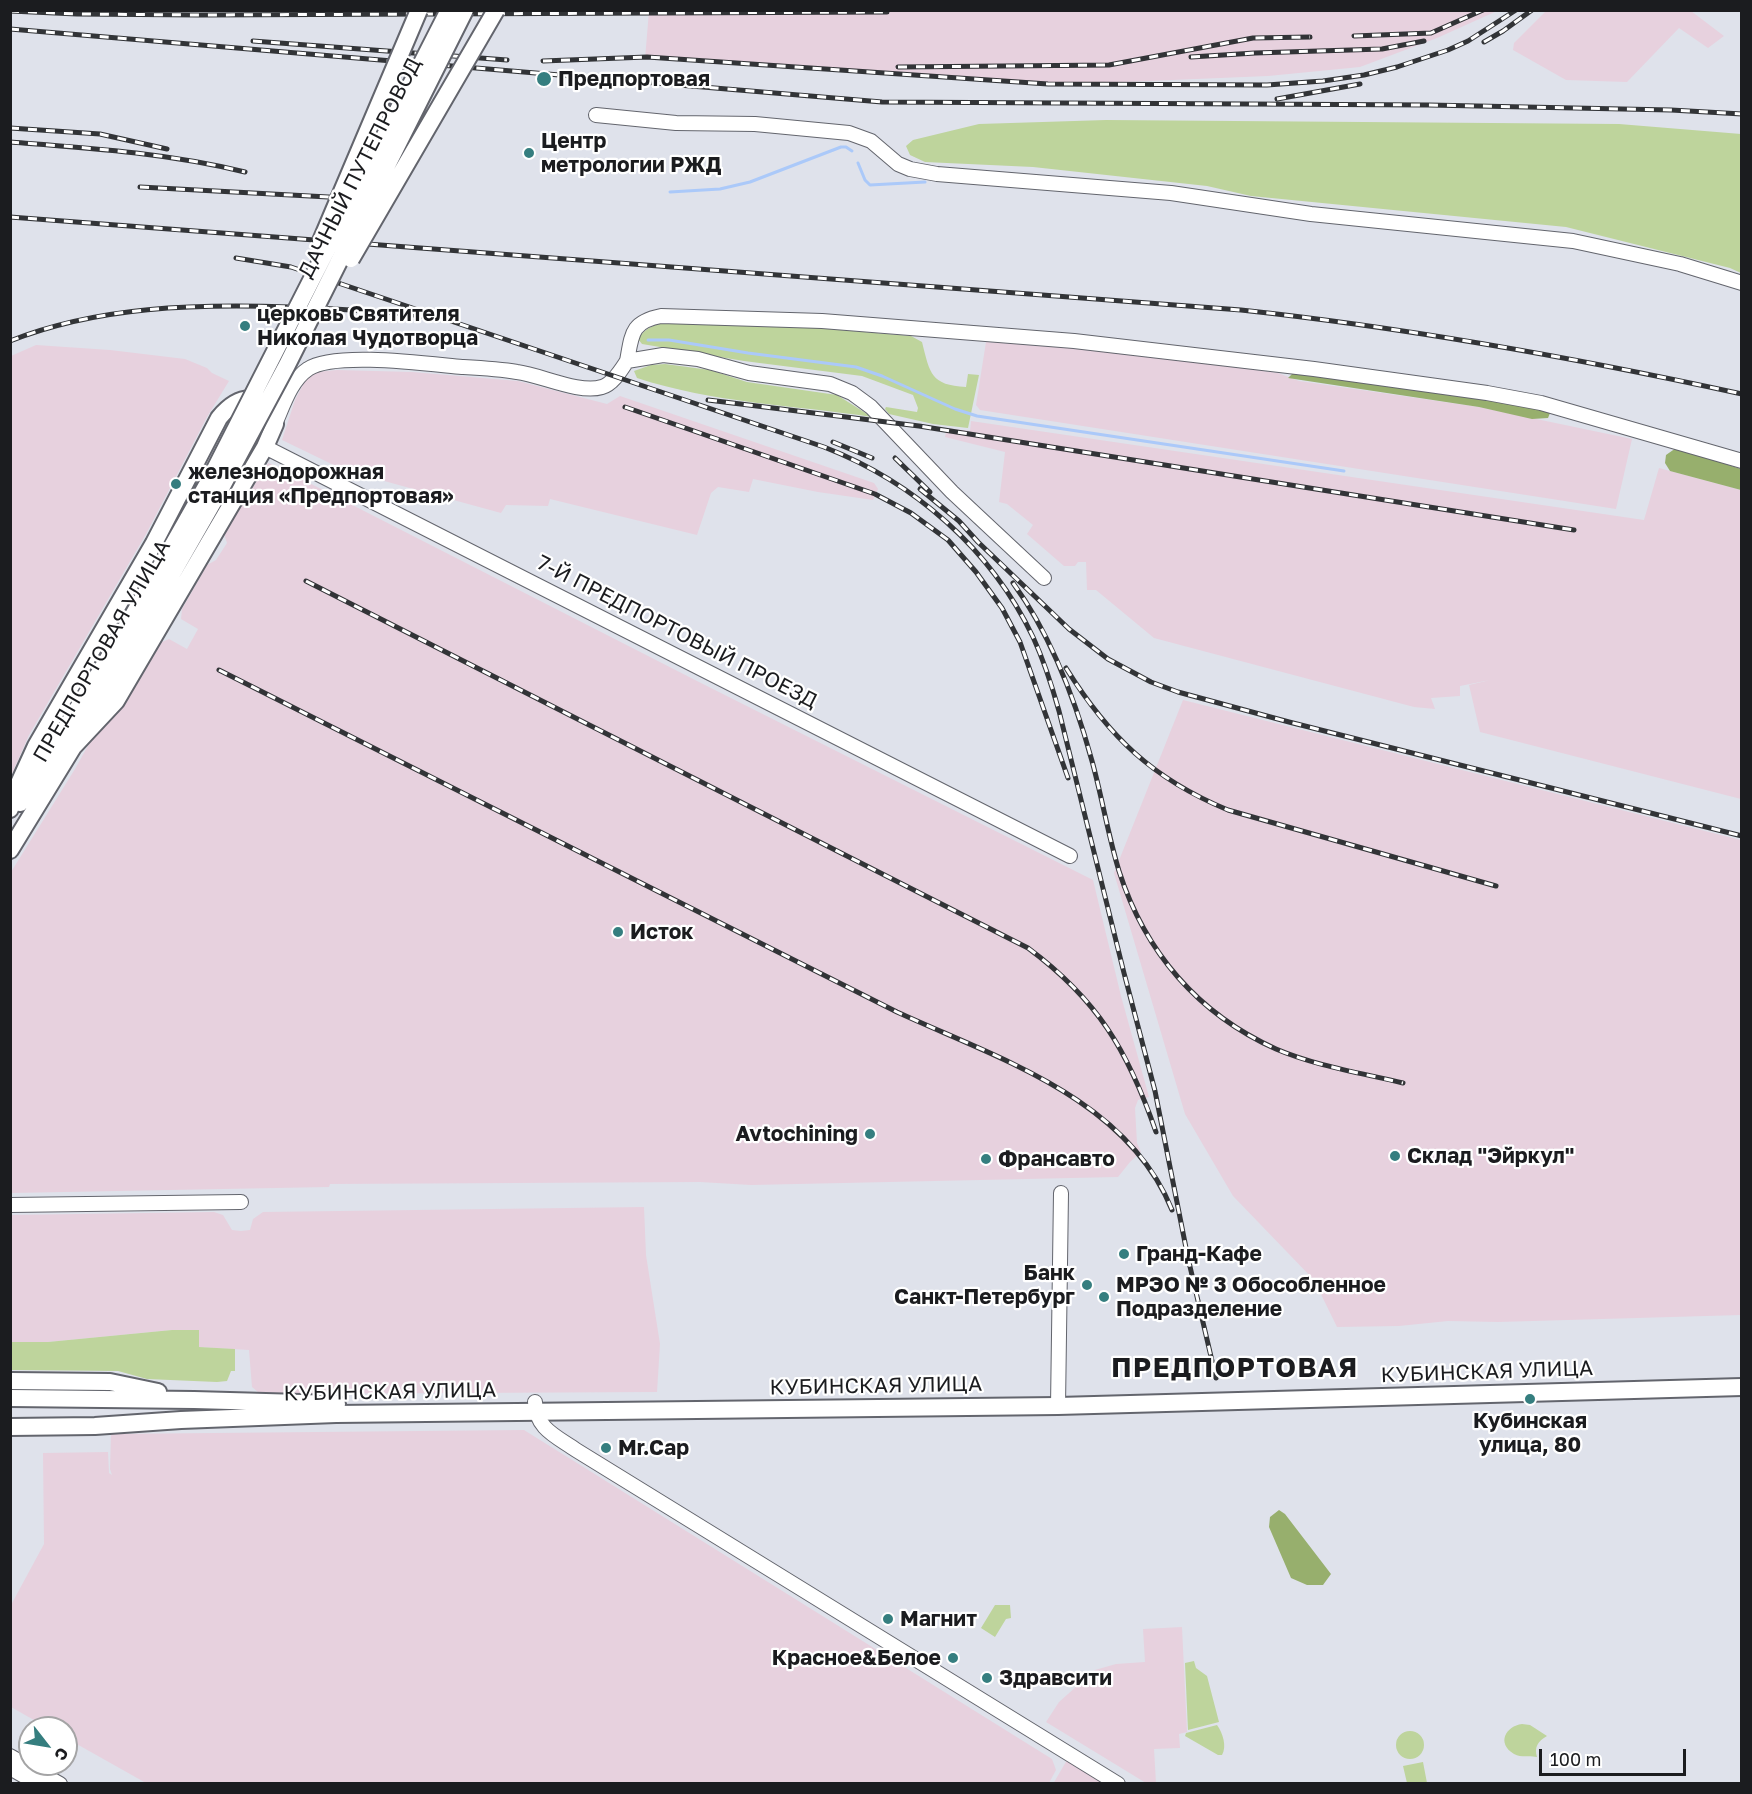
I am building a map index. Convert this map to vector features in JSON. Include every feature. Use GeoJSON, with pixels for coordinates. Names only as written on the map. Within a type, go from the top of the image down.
{"type":"FeatureCollection","features":[{"type":"Feature","properties":{"kind":"main road"},"geometry":{"type":"LineString","coordinates":[[280,345],[286,319],[419,10]]}},
{"type":"Feature","properties":{"kind":"main road","name":"ДАЧНЫЙ ПУТЕПРОВОД"},"geometry":{"type":"LineString","coordinates":[[206,501],[280,345],[449,10]]}},
{"type":"Feature","properties":{"kind":"main road","name":"ДАЧНЫЙ ПУТЕПРОВОД"},"geometry":{"type":"LineString","coordinates":[[206,501],[287,365],[465,10]]}},
{"type":"Feature","properties":{"kind":"main road"},"geometry":{"type":"LineString","coordinates":[[287,365],[318,318],[496,10]]}},
{"type":"Feature","properties":{"kind":"main road"},"geometry":{"type":"LineString","coordinates":[[10,809],[14,794],[36,746],[154,543],[219,418],[228,407],[244,399],[256,402],[270,410],[275,424],[265,447],[116,701],[73,747]]}},
{"type":"Feature","properties":{"kind":"main road","name":"ПРЕДПОРТОВАЯ УЛИЦА"},"geometry":{"type":"LineString","coordinates":[[10,850],[73,747],[206,501]]}},
{"type":"Feature","properties":{"kind":"main road","name":"ПРЕДПОРТОВАЯ УЛИЦА"},"geometry":{"type":"LineString","coordinates":[[10,819],[206,501]]}},
{"type":"Feature","properties":{"kind":"main road","name":"КУБИНСКАЯ УЛИЦА"},"geometry":{"type":"LineString","coordinates":[[1058,1401],[1742,1377]]}},
{"type":"Feature","properties":{"kind":"main road"},"geometry":{"type":"LineString","coordinates":[[10,1381],[110,1382],[194,1400]]}},
{"type":"Feature","properties":{"kind":"main road","name":"КУБИНСКАЯ УЛИЦА"},"geometry":{"type":"LineString","coordinates":[[10,1427],[95,1426],[181,1420],[535,1407],[1058,1401],[1742,1387]]}},
{"type":"Feature","properties":{"kind":"main road","name":"КУБИНСКАЯ УЛИЦА"},"geometry":{"type":"LineString","coordinates":[[10,1398],[535,1407]]}},
{"type":"Feature","properties":{"kind":"street"},"geometry":{"type":"LineString","coordinates":[[596,115],[676,123],[755,124],[849,133],[871,141],[898,164],[910,169],[937,174],[1172,193],[1311,214],[1573,241],[1680,264],[1742,283]]}},
{"type":"Feature","properties":{"kind":"street"},"geometry":{"type":"LineString","coordinates":[[275,424],[296,381],[308,369],[321,363],[353,360],[402,361],[518,372],[584,388],[603,387],[617,376],[627,361],[635,328],[644,319],[661,316],[822,321],[1074,341],[1314,369],[1487,393],[1541,403],[1742,461]]}},
{"type":"Feature","properties":{"kind":"street"},"geometry":{"type":"LineString","coordinates":[[627,361],[663,356],[698,358],[749,373],[830,384],[852,393],[871,406],[952,492],[1044,578]]}},
{"type":"Feature","properties":{"kind":"street","name":"7-Й ПРЕДПОРТОВЫЙ ПРОЕЗД"},"geometry":{"type":"LineString","coordinates":[[265,447],[1070,856]]}},
{"type":"Feature","properties":{"kind":"street"},"geometry":{"type":"LineString","coordinates":[[1058,1401],[1061,1193]]}},
{"type":"Feature","properties":{"kind":"street"},"geometry":{"type":"LineString","coordinates":[[10,1205],[241,1202]]}},
{"type":"Feature","properties":{"kind":"street"},"geometry":{"type":"LineString","coordinates":[[535,1407],[542,1426],[576,1450],[1118,1784]]}},
{"type":"Feature","properties":{"kind":"street"},"geometry":{"type":"LineString","coordinates":[[10,1756],[60,1784]]}},
{"type":"Feature","properties":{"kind":"street"},"geometry":{"type":"LineString","coordinates":[[10,1768],[38,1784]]}},
{"type":"Feature","properties":{"kind":"shaded area"},"geometry":{"type":"Polygon","coordinates":[[[649,10],[1497,11],[1437,38],[1360,67],[1268,76],[1076,84],[645,59],[649,10]]]}},
{"type":"Feature","properties":{"kind":"shaded area"},"geometry":{"type":"Polygon","coordinates":[[[1547,10],[1691,11],[1724,36],[1708,48],[1679,28],[1627,82],[1566,80],[1513,50],[1514,43],[1547,10]]]}},
{"type":"Feature","properties":{"kind":"shaded area"},"geometry":{"type":"Polygon","coordinates":[[[986,342],[1122,351],[1278,373],[1299,381],[1479,407],[1632,439],[1616,509],[980,410],[976,405],[986,342]]]}},
{"type":"Feature","properties":{"kind":"shaded area"},"geometry":{"type":"Polygon","coordinates":[[[36,345],[110,350],[185,359],[229,381],[207,417],[146,534],[29,735],[11,776],[11,356],[36,345]]]}},
{"type":"Feature","properties":{"kind":"shaded area"},"geometry":{"type":"Polygon","coordinates":[[[337,370],[412,372],[518,381],[607,404],[620,396],[874,483],[878,489],[873,500],[753,479],[749,492],[718,487],[711,493],[697,535],[550,499],[548,506],[506,505],[501,513],[344,470],[282,440],[295,400],[306,379],[315,372],[337,370]]]}},
{"type":"Feature","properties":{"kind":"shaded area"},"geometry":{"type":"Polygon","coordinates":[[[971,421],[1644,520],[1659,468],[1741,490],[1741,799],[1480,732],[1469,685],[1490,680],[1460,686],[1460,696],[1431,698],[1435,709],[1414,707],[1154,638],[1096,590],[1087,590],[1086,562],[1078,562],[1075,566],[1064,566],[1027,534],[1033,525],[1007,504],[999,502],[1005,452],[945,437],[947,428],[970,431],[971,421]]]}},
{"type":"Feature","properties":{"kind":"shaded area"},"geometry":{"type":"Polygon","coordinates":[[[268,463],[1093,880],[1121,996],[1149,1097],[1138,1100],[1135,1108],[1137,1143],[1141,1152],[1118,1177],[751,1185],[700,1182],[330,1184],[329,1187],[11,1193],[11,872],[90,742],[120,710],[156,649],[162,642],[169,639],[187,649],[198,629],[181,619],[182,609],[207,565],[216,560],[227,543],[224,534],[268,463]]]}},
{"type":"Feature","properties":{"kind":"shaded area"},"geometry":{"type":"Polygon","coordinates":[[[1183,700],[1741,840],[1741,1315],[1498,1322],[1448,1321],[1399,1326],[1337,1327],[1314,1280],[1233,1196],[1185,1114],[1114,873],[1183,700]]]}},
{"type":"Feature","properties":{"kind":"shaded area"},"geometry":{"type":"Polygon","coordinates":[[[644,1207],[646,1255],[660,1344],[657,1392],[263,1394],[252,1387],[249,1350],[199,1347],[199,1330],[172,1330],[48,1342],[11,1342],[10,1215],[214,1212],[223,1215],[232,1230],[241,1231],[250,1230],[253,1219],[263,1212],[644,1207]]]}},
{"type":"Feature","properties":{"kind":"shaded area"},"geometry":{"type":"Polygon","coordinates":[[[524,1430],[1052,1759],[1056,1770],[1049,1783],[146,1783],[78,1745],[78,1716],[27,1716],[11,1707],[11,1605],[44,1544],[43,1453],[108,1452],[109,1473],[112,1475],[110,1469],[111,1434],[524,1430]]]}},
{"type":"Feature","properties":{"kind":"shaded area"},"geometry":{"type":"Polygon","coordinates":[[[1182,1627],[1187,1732],[1179,1734],[1180,1748],[1154,1749],[1156,1783],[1146,1783],[1046,1722],[1059,1702],[1095,1670],[1116,1664],[1145,1662],[1143,1629],[1182,1627]]]}},
{"type":"Feature","properties":{"kind":"shaded area"},"geometry":{"type":"Polygon","coordinates":[[[1067,1760],[1105,1783],[1053,1784],[1067,1760]]]}},
{"type":"Feature","properties":{"kind":"green space"},"geometry":{"type":"Polygon","coordinates":[[[1106,120],[1619,124],[1741,134],[1741,273],[1730,268],[1566,227],[1251,196],[1207,186],[1033,167],[925,162],[910,155],[906,146],[913,140],[979,124],[1106,120]]]}},
{"type":"Feature","properties":{"kind":"green space"},"geometry":{"type":"Polygon","coordinates":[[[671,322],[794,326],[911,336],[922,342],[930,370],[945,384],[966,387],[968,374],[979,375],[968,428],[933,424],[889,414],[886,407],[917,412],[918,408],[913,395],[862,376],[744,361],[642,344],[638,339],[652,326],[671,322]]]}},
{"type":"Feature","properties":{"kind":"green space"},"geometry":{"type":"Polygon","coordinates":[[[665,364],[710,370],[747,382],[837,395],[872,417],[695,393],[637,378],[634,371],[651,365],[665,364]]]}},
{"type":"Feature","properties":{"kind":"green space"},"geometry":{"type":"Polygon","coordinates":[[[1293,373],[1521,405],[1550,413],[1548,418],[1532,419],[1479,407],[1288,378],[1293,373]]]}},
{"type":"Feature","properties":{"kind":"green space"},"geometry":{"type":"Polygon","coordinates":[[[1676,448],[1741,469],[1741,490],[1670,471],[1665,463],[1666,455],[1676,448]]]}},
{"type":"Feature","properties":{"kind":"green space"},"geometry":{"type":"Polygon","coordinates":[[[172,1330],[199,1330],[199,1347],[235,1349],[235,1371],[231,1371],[227,1381],[217,1382],[147,1379],[118,1371],[11,1370],[11,1342],[48,1342],[172,1330]]]}},
{"type":"Feature","properties":{"kind":"green space"},"geometry":{"type":"Polygon","coordinates":[[[1279,1510],[1285,1514],[1331,1574],[1323,1585],[1307,1585],[1291,1578],[1269,1527],[1270,1517],[1279,1510]]]}},
{"type":"Feature","properties":{"kind":"green space"},"geometry":{"type":"Polygon","coordinates":[[[995,1605],[1010,1605],[1011,1618],[1006,1619],[995,1637],[981,1628],[995,1605]]]}},
{"type":"Feature","properties":{"kind":"green space"},"geometry":{"type":"Polygon","coordinates":[[[1194,1661],[1196,1668],[1207,1676],[1219,1722],[1188,1730],[1185,1663],[1194,1661]]]}},
{"type":"Feature","properties":{"kind":"green space"},"geometry":{"type":"Polygon","coordinates":[[[1522,1724],[1530,1725],[1547,1736],[1538,1745],[1537,1757],[1514,1754],[1505,1745],[1504,1740],[1508,1731],[1522,1724]]]}},
{"type":"Feature","properties":{"kind":"green space"},"geometry":{"type":"Polygon","coordinates":[[[1217,1725],[1224,1740],[1222,1755],[1218,1755],[1185,1736],[1186,1733],[1217,1725]]]}},
{"type":"Feature","properties":{"kind":"green space"},"geometry":{"type":"Polygon","coordinates":[[[1410,1731],[1420,1735],[1424,1745],[1420,1755],[1410,1759],[1400,1755],[1396,1745],[1400,1735],[1410,1731]]]}},
{"type":"Feature","properties":{"kind":"green space"},"geometry":{"type":"Polygon","coordinates":[[[1423,1762],[1427,1783],[1407,1783],[1403,1766],[1423,1762]]]}},
{"type":"Feature","properties":{"kind":"waterway"},"geometry":{"type":"LineString","coordinates":[[670,192],[720,189],[750,182],[841,147],[852,151]]}},
{"type":"Feature","properties":{"kind":"waterway"},"geometry":{"type":"LineString","coordinates":[[858,163],[865,180],[870,185],[925,182]]}},
{"type":"Feature","properties":{"kind":"waterway"},"geometry":{"type":"LineString","coordinates":[[648,340],[669,340],[856,367],[977,416],[1344,471]]}},
{"type":"Feature","properties":{"kind":"railway"},"geometry":{"type":"LineString","coordinates":[[1354,36],[1431,33],[1483,10]]}},
{"type":"Feature","properties":{"kind":"railway"},"geometry":{"type":"LineString","coordinates":[[543,61],[647,57],[1048,84],[1267,85],[1323,81],[1397,67],[1468,41],[1516,10]]}},
{"type":"Feature","properties":{"kind":"railway"},"geometry":{"type":"LineString","coordinates":[[1484,42],[1532,10]]}},
{"type":"Feature","properties":{"kind":"railway"},"geometry":{"type":"LineString","coordinates":[[10,11],[200,15],[887,12]]}},
{"type":"Feature","properties":{"kind":"railway"},"geometry":{"type":"LineString","coordinates":[[10,29],[882,102],[1429,105],[1671,110],[1742,114]]}},
{"type":"Feature","properties":{"kind":"railway"},"geometry":{"type":"LineString","coordinates":[[898,67],[1109,65],[1253,38],[1310,37]]}},
{"type":"Feature","properties":{"kind":"railway"},"geometry":{"type":"LineString","coordinates":[[253,41],[507,60]]}},
{"type":"Feature","properties":{"kind":"railway"},"geometry":{"type":"LineString","coordinates":[[1191,57],[1382,49],[1424,41]]}},
{"type":"Feature","properties":{"kind":"railway"},"geometry":{"type":"LineString","coordinates":[[1277,99],[1360,84]]}},
{"type":"Feature","properties":{"kind":"railway"},"geometry":{"type":"LineString","coordinates":[[10,128],[100,134],[167,149]]}},
{"type":"Feature","properties":{"kind":"railway"},"geometry":{"type":"LineString","coordinates":[[10,142],[158,156],[245,172]]}},
{"type":"Feature","properties":{"kind":"railway"},"geometry":{"type":"LineString","coordinates":[[140,187],[366,199]]}},
{"type":"Feature","properties":{"kind":"railway"},"geometry":{"type":"LineString","coordinates":[[10,217],[1241,310],[1492,345],[1742,394]]}},
{"type":"Feature","properties":{"kind":"railway"},"geometry":{"type":"LineString","coordinates":[[236,258],[291,267],[824,447],[889,479],[919,499],[972,547],[1016,605],[1033,637],[1048,674],[1155,1091],[1188,1258],[1216,1378]]}},
{"type":"Feature","properties":{"kind":"railway"},"geometry":{"type":"LineString","coordinates":[[10,341],[78,320],[183,307],[290,307],[422,316]]}},
{"type":"Feature","properties":{"kind":"railway"},"geometry":{"type":"LineString","coordinates":[[708,400],[919,426],[1574,530]]}},
{"type":"Feature","properties":{"kind":"railway"},"geometry":{"type":"LineString","coordinates":[[625,407],[875,494],[911,513],[948,540],[976,572],[1002,608],[1020,642],[1068,778]]}},
{"type":"Feature","properties":{"kind":"railway"},"geometry":{"type":"LineString","coordinates":[[833,442],[872,458]]}},
{"type":"Feature","properties":{"kind":"railway"},"geometry":{"type":"LineString","coordinates":[[895,458],[930,492]]}},
{"type":"Feature","properties":{"kind":"railway"},"geometry":{"type":"LineString","coordinates":[[920,489],[959,521],[1069,629],[1108,659],[1151,682],[1178,692],[1289,722],[1742,836]]}},
{"type":"Feature","properties":{"kind":"railway"},"geometry":{"type":"LineString","coordinates":[[306,581],[1028,948],[1074,987],[1108,1029],[1134,1076],[1156,1132]]}},
{"type":"Feature","properties":{"kind":"railway"},"geometry":{"type":"LineString","coordinates":[[1013,583],[1039,624],[1070,691],[1092,761],[1119,871],[1130,900],[1160,954],[1199,999],[1248,1035],[1276,1049],[1307,1060],[1403,1083]]}},
{"type":"Feature","properties":{"kind":"railway"},"geometry":{"type":"LineString","coordinates":[[1066,668],[1082,693],[1116,735],[1155,770],[1201,798],[1228,810],[1496,886]]}},
{"type":"Feature","properties":{"kind":"railway"},"geometry":{"type":"LineString","coordinates":[[219,670],[897,1012],[1016,1065],[1055,1086],[1092,1110],[1124,1138],[1151,1171],[1172,1210]]}},
{"type":"Feature","properties":{"kind":"place","name":"Предпортовая"},"geometry":{"type":"Point","coordinates":[544,79]}},
{"type":"Feature","properties":{"kind":"place","name":"Центр метрологии РЖД"},"geometry":{"type":"Point","coordinates":[529,153]}},
{"type":"Feature","properties":{"kind":"place","name":"церковь Святителя Николая Чудотворца"},"geometry":{"type":"Point","coordinates":[245,326]}},
{"type":"Feature","properties":{"kind":"place","name":"железнодорожная станция «Предпортовая»"},"geometry":{"type":"Point","coordinates":[176,484]}},
{"type":"Feature","properties":{"kind":"place","name":"Исток"},"geometry":{"type":"Point","coordinates":[618,932]}},
{"type":"Feature","properties":{"kind":"place","name":"Avtochining"},"geometry":{"type":"Point","coordinates":[870,1134]}},
{"type":"Feature","properties":{"kind":"place","name":"Склад \"Эйркул\""},"geometry":{"type":"Point","coordinates":[1395,1156]}},
{"type":"Feature","properties":{"kind":"place","name":"Франсавто"},"geometry":{"type":"Point","coordinates":[986,1159]}},
{"type":"Feature","properties":{"kind":"place","name":"Гранд-Кафе"},"geometry":{"type":"Point","coordinates":[1124,1254]}},
{"type":"Feature","properties":{"kind":"place","name":"Банк Санкт-Петербург"},"geometry":{"type":"Point","coordinates":[1087,1285]}},
{"type":"Feature","properties":{"kind":"place","name":"МРЭО № 3 Обособленное Подразделение"},"geometry":{"type":"Point","coordinates":[1104,1297]}},
{"type":"Feature","properties":{"kind":"place","name":"Кубинская улица, 80"},"geometry":{"type":"Point","coordinates":[1530,1399]}},
{"type":"Feature","properties":{"kind":"place","name":"Mr.Cap"},"geometry":{"type":"Point","coordinates":[606,1448]}},
{"type":"Feature","properties":{"kind":"place","name":"Магнит"},"geometry":{"type":"Point","coordinates":[888,1619]}},
{"type":"Feature","properties":{"kind":"place","name":"Красное&Белое"},"geometry":{"type":"Point","coordinates":[953,1658]}},
{"type":"Feature","properties":{"kind":"place","name":"Здравсити"},"geometry":{"type":"Point","coordinates":[987,1678]}},
{"type":"Feature","properties":{"kind":"district","name":"ПРЕДПОРТОВАЯ"},"geometry":{"type":"Point","coordinates":[1235,1368]}}]}
